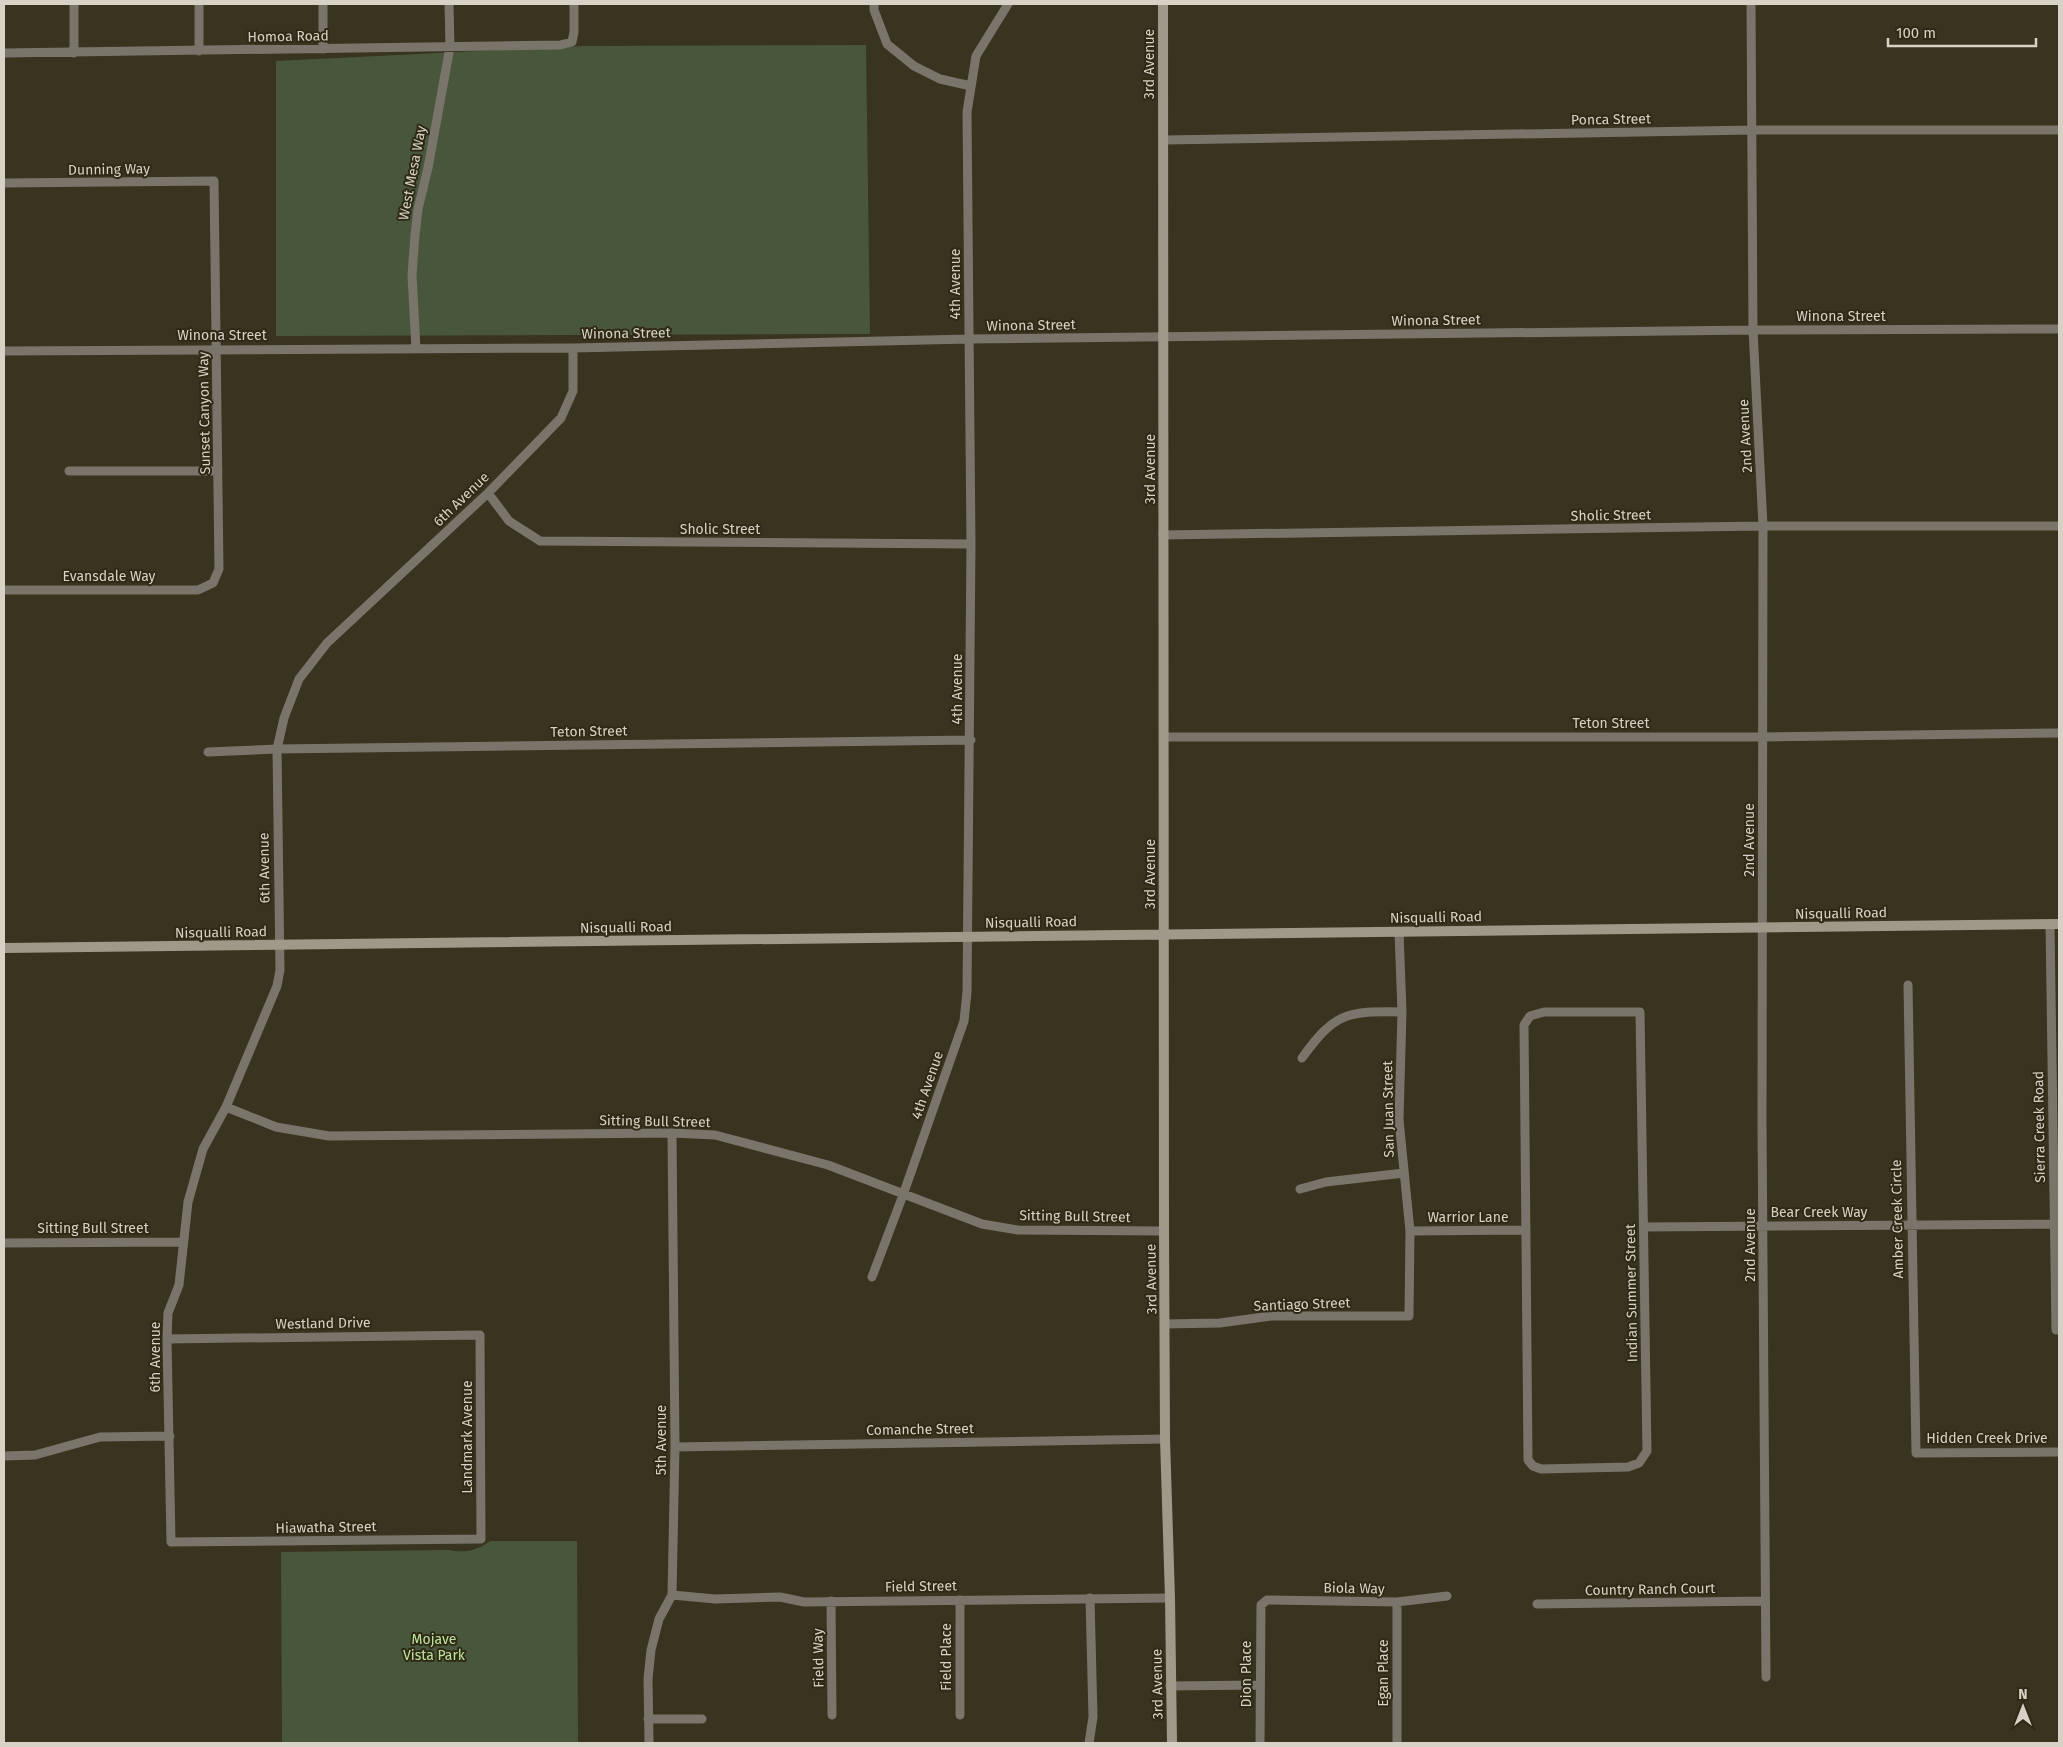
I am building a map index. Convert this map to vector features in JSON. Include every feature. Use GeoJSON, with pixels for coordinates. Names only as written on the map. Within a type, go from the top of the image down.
{"type":"FeatureCollection","features":[{"type":"Feature","properties":{"kind":"main road","name":"3rd Avenue"},"geometry":{"type":"LineString","coordinates":[[1163,4],[1165,1439],[1172,1743]]}},
{"type":"Feature","properties":{"kind":"main road","name":"Nisqualli Road"},"geometry":{"type":"LineString","coordinates":[[4,948],[2055,924]]}},
{"type":"Feature","properties":{"kind":"street"},"geometry":{"type":"LineString","coordinates":[[74,4],[74,52]]}},
{"type":"Feature","properties":{"kind":"street"},"geometry":{"type":"LineString","coordinates":[[199,4],[200,51]]}},
{"type":"Feature","properties":{"kind":"street"},"geometry":{"type":"LineString","coordinates":[[323,4],[324,49]]}},
{"type":"Feature","properties":{"kind":"street","name":"West Mesa Way"},"geometry":{"type":"LineString","coordinates":[[416,348],[412,275],[416,226],[450,47],[449,4]]}},
{"type":"Feature","properties":{"kind":"street","name":"Homoa Road"},"geometry":{"type":"LineString","coordinates":[[4,52],[560,45],[572,42],[574,4]]}},
{"type":"Feature","properties":{"kind":"street"},"geometry":{"type":"LineString","coordinates":[[874,4],[874,10],[887,44],[914,66],[940,79],[971,86]]}},
{"type":"Feature","properties":{"kind":"street","name":"4th Avenue"},"geometry":{"type":"LineString","coordinates":[[872,1276],[903,1195],[964,1021],[967,992],[971,740],[967,112],[976,56],[1008,4]]}},
{"type":"Feature","properties":{"kind":"street","name":"2nd Avenue"},"geometry":{"type":"LineString","coordinates":[[1751,4],[1753,330],[1763,526],[1762,927],[1766,1676]]}},
{"type":"Feature","properties":{"kind":"street","name":"Ponca Street"},"geometry":{"type":"LineString","coordinates":[[1164,140],[1753,130],[2059,130]]}},
{"type":"Feature","properties":{"kind":"street","name":"Dunning Way"},"geometry":{"type":"LineString","coordinates":[[4,183],[214,181]]}},
{"type":"Feature","properties":{"kind":"street","name":"Sunset Canyon Way"},"geometry":{"type":"LineString","coordinates":[[213,583],[219,569],[214,181]]}},
{"type":"Feature","properties":{"kind":"street","name":"Winona Street"},"geometry":{"type":"LineString","coordinates":[[4,351],[573,348],[969,339],[1753,330],[2059,329]]}},
{"type":"Feature","properties":{"kind":"street","name":"6th Avenue"},"geometry":{"type":"LineString","coordinates":[[172,1542],[168,1313],[178,1285],[188,1202],[203,1149],[226,1107],[277,986],[280,970],[277,749],[284,718],[299,679],[327,643],[488,493],[561,418],[572,391],[573,348]]}},
{"type":"Feature","properties":{"kind":"street"},"geometry":{"type":"LineString","coordinates":[[69,471],[218,471]]}},
{"type":"Feature","properties":{"kind":"street","name":"Sholic Street"},"geometry":{"type":"LineString","coordinates":[[488,493],[509,521],[540,541],[971,544]]}},
{"type":"Feature","properties":{"kind":"street","name":"Sholic Street"},"geometry":{"type":"LineString","coordinates":[[1163,535],[1763,526],[2059,526]]}},
{"type":"Feature","properties":{"kind":"street","name":"Evansdale Way"},"geometry":{"type":"LineString","coordinates":[[4,590],[198,590],[213,583]]}},
{"type":"Feature","properties":{"kind":"street","name":"Teton Street"},"geometry":{"type":"LineString","coordinates":[[1164,737],[1763,737],[2059,733]]}},
{"type":"Feature","properties":{"kind":"street","name":"Teton Street"},"geometry":{"type":"LineString","coordinates":[[208,752],[277,749],[971,740]]}},
{"type":"Feature","properties":{"kind":"street","name":"Sierra Creek Road"},"geometry":{"type":"LineString","coordinates":[[2055,924],[2056,1092],[2054,1224],[2056,1330]]}},
{"type":"Feature","properties":{"kind":"street","name":"San Juan Street"},"geometry":{"type":"LineString","coordinates":[[1399,932],[1402,1012],[1399,1120],[1410,1231],[1409,1316]]}},
{"type":"Feature","properties":{"kind":"street","name":"Amber Creek Circle"},"geometry":{"type":"LineString","coordinates":[[1908,985],[1916,1453]]}},
{"type":"Feature","properties":{"kind":"street"},"geometry":{"type":"LineString","coordinates":[[1302,1058],[1319,1036],[1337,1019],[1362,1011],[1402,1012]]}},
{"type":"Feature","properties":{"kind":"street","name":"Indian Summer Street"},"geometry":{"type":"LineString","coordinates":[[1544,1012],[1640,1012],[1644,1227],[1647,1451],[1639,1463],[1628,1467],[1541,1469],[1532,1466],[1528,1460],[1524,1025],[1530,1016],[1544,1012]]}},
{"type":"Feature","properties":{"kind":"street","name":"Sitting Bull Street"},"geometry":{"type":"LineString","coordinates":[[226,1107],[276,1128],[329,1136],[672,1133],[715,1136],[828,1165],[982,1224],[1018,1230],[1164,1231]]}},
{"type":"Feature","properties":{"kind":"street","name":"5th Avenue"},"geometry":{"type":"LineString","coordinates":[[648,1743],[650,1650],[659,1619],[672,1595],[675,1447],[672,1133]]}},
{"type":"Feature","properties":{"kind":"street"},"geometry":{"type":"LineString","coordinates":[[1300,1189],[1326,1182],[1404,1173]]}},
{"type":"Feature","properties":{"kind":"street","name":"Bear Creek Way"},"geometry":{"type":"LineString","coordinates":[[1644,1227],[2054,1224]]}},
{"type":"Feature","properties":{"kind":"street","name":"Warrior Lane"},"geometry":{"type":"LineString","coordinates":[[1410,1231],[1526,1230]]}},
{"type":"Feature","properties":{"kind":"street","name":"Sitting Bull Street"},"geometry":{"type":"LineString","coordinates":[[4,1243],[182,1242]]}},
{"type":"Feature","properties":{"kind":"street","name":"Santiago Street"},"geometry":{"type":"LineString","coordinates":[[1165,1324],[1220,1323],[1271,1316],[1409,1316]]}},
{"type":"Feature","properties":{"kind":"street","name":"Westland Drive"},"geometry":{"type":"LineString","coordinates":[[167,1339],[480,1335]]}},
{"type":"Feature","properties":{"kind":"street","name":"Landmark Avenue"},"geometry":{"type":"LineString","coordinates":[[480,1335],[481,1539]]}},
{"type":"Feature","properties":{"kind":"street"},"geometry":{"type":"LineString","coordinates":[[4,1456],[35,1455],[100,1438],[170,1436]]}},
{"type":"Feature","properties":{"kind":"street","name":"Comanche Street"},"geometry":{"type":"LineString","coordinates":[[675,1447],[1165,1439]]}},
{"type":"Feature","properties":{"kind":"street","name":"Hidden Creek Drive"},"geometry":{"type":"LineString","coordinates":[[1916,1453],[2059,1452]]}},
{"type":"Feature","properties":{"kind":"street","name":"Hiawatha Street"},"geometry":{"type":"LineString","coordinates":[[172,1542],[481,1539]]}},
{"type":"Feature","properties":{"kind":"street","name":"Field Street"},"geometry":{"type":"LineString","coordinates":[[672,1595],[715,1599],[780,1597],[804,1602],[1170,1598]]}},
{"type":"Feature","properties":{"kind":"street","name":"Biola Way"},"geometry":{"type":"LineString","coordinates":[[1261,1605],[1267,1600],[1397,1602],[1447,1596]]}},
{"type":"Feature","properties":{"kind":"street"},"geometry":{"type":"LineString","coordinates":[[1089,1743],[1093,1717],[1090,1598]]}},
{"type":"Feature","properties":{"kind":"street","name":"Field Place"},"geometry":{"type":"LineString","coordinates":[[960,1600],[960,1715]]}},
{"type":"Feature","properties":{"kind":"street","name":"Field Way"},"geometry":{"type":"LineString","coordinates":[[831,1601],[832,1715]]}},
{"type":"Feature","properties":{"kind":"street","name":"Country Ranch Court"},"geometry":{"type":"LineString","coordinates":[[1537,1604],[1765,1601]]}},
{"type":"Feature","properties":{"kind":"street","name":"Egan Place"},"geometry":{"type":"LineString","coordinates":[[1397,1602],[1397,1743]]}},
{"type":"Feature","properties":{"kind":"street","name":"Dion Place"},"geometry":{"type":"LineString","coordinates":[[1260,1743],[1261,1605]]}},
{"type":"Feature","properties":{"kind":"street"},"geometry":{"type":"LineString","coordinates":[[1170,1686],[1260,1685]]}},
{"type":"Feature","properties":{"kind":"street"},"geometry":{"type":"LineString","coordinates":[[648,1719],[702,1718]]}},
{"type":"Feature","properties":{"kind":"green space"},"geometry":{"type":"Polygon","coordinates":[[[866,45],[870,334],[276,336],[276,61],[584,46],[866,45]]]}},
{"type":"Feature","properties":{"kind":"green space","name":"Mojave Vista Park"},"geometry":{"type":"Polygon","coordinates":[[[490,1541],[577,1541],[578,1743],[282,1743],[281,1552],[466,1551],[480,1547],[490,1541]]]}}]}
